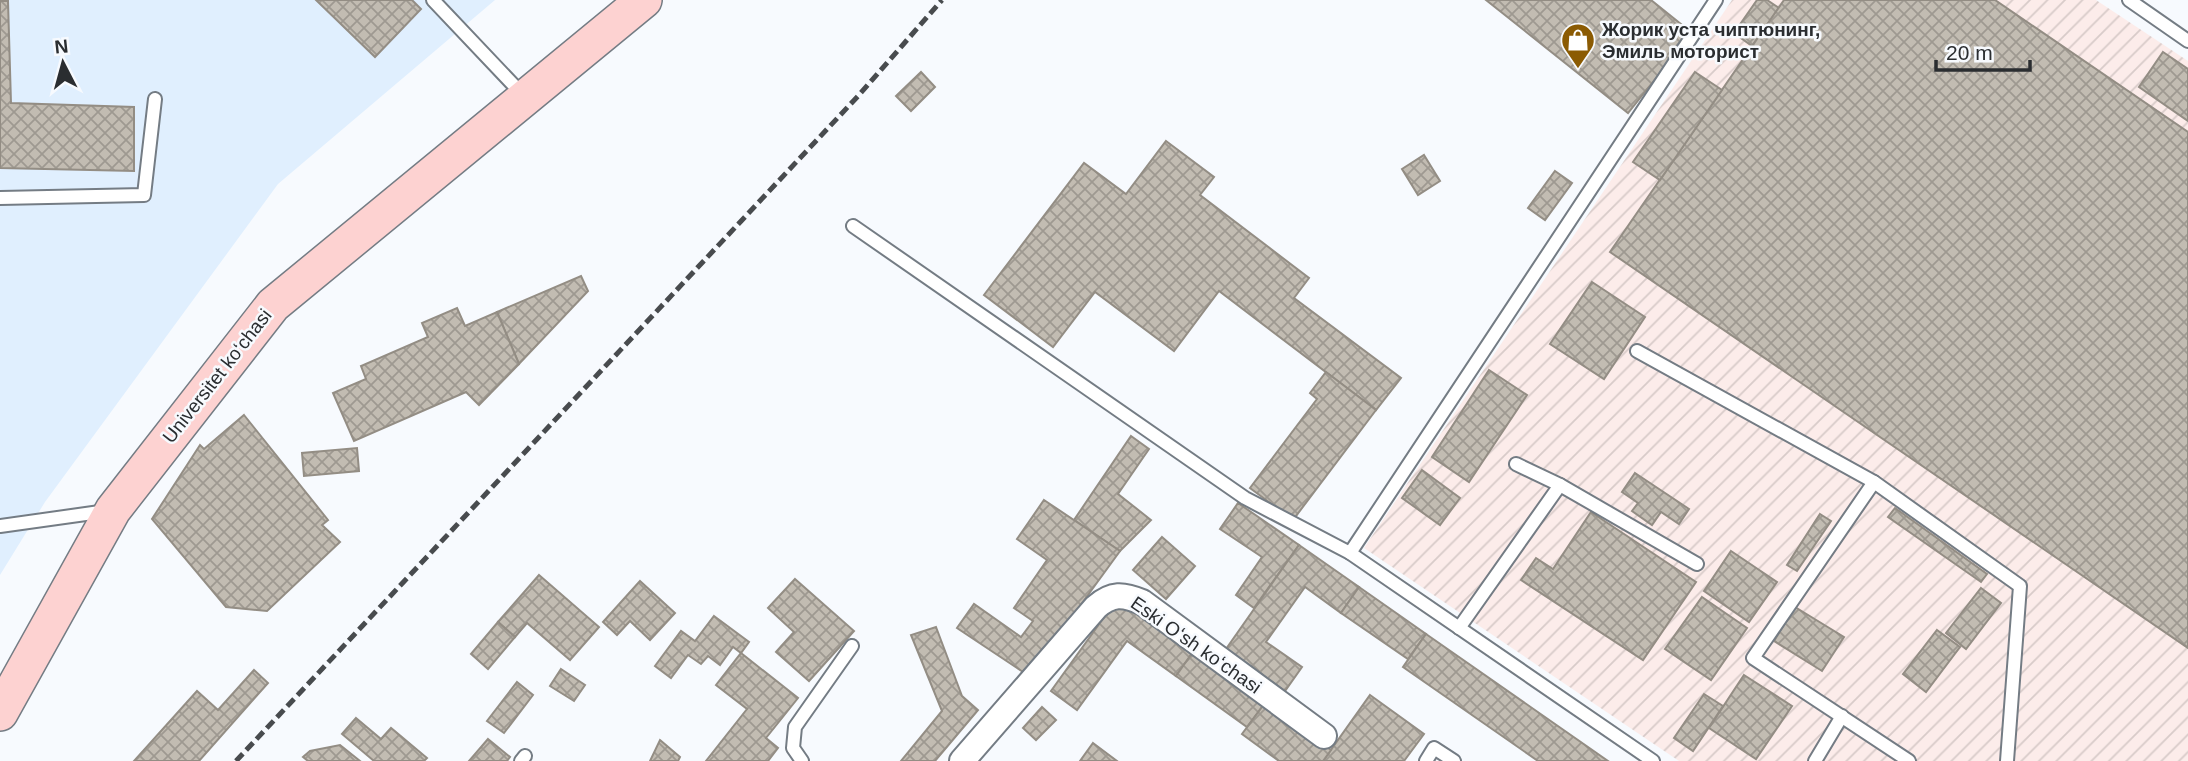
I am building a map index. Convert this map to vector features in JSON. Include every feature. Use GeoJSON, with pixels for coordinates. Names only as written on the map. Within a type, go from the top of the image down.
{"type":"FeatureCollection","features":[{"type":"Feature","properties":{"kind":"main road","name":"Universitet kо‘chasi"},"geometry":{"type":"LineString","coordinates":[[0,713],[113,510],[273,304],[645,0]]}},
{"type":"Feature","properties":{"kind":"street","name":"Eski Oʻsh koʻchasi"},"geometry":{"type":"LineString","coordinates":[[962,761],[1096,607],[1108,596],[1118,595],[1142,602],[1324,736]]}},
{"type":"Feature","properties":{"kind":"lane"},"geometry":{"type":"LineString","coordinates":[[433,0],[526,97]]}},
{"type":"Feature","properties":{"kind":"lane"},"geometry":{"type":"LineString","coordinates":[[1350,553],[1716,0]]}},
{"type":"Feature","properties":{"kind":"lane"},"geometry":{"type":"LineString","coordinates":[[2129,0],[2188,41]]}},
{"type":"Feature","properties":{"kind":"lane"},"geometry":{"type":"LineString","coordinates":[[0,198],[144,195],[155,99]]}},
{"type":"Feature","properties":{"kind":"lane"},"geometry":{"type":"LineString","coordinates":[[853,226],[1245,498],[1350,553],[1653,761]]}},
{"type":"Feature","properties":{"kind":"lane"},"geometry":{"type":"LineString","coordinates":[[1636,351],[1874,482],[2020,586],[2007,761]]}},
{"type":"Feature","properties":{"kind":"lane"},"geometry":{"type":"LineString","coordinates":[[1516,464],[1560,485],[1697,564]]}},
{"type":"Feature","properties":{"kind":"lane"},"geometry":{"type":"LineString","coordinates":[[1874,482],[1753,658],[1909,761]]}},
{"type":"Feature","properties":{"kind":"lane"},"geometry":{"type":"LineString","coordinates":[[1459,628],[1560,485]]}},
{"type":"Feature","properties":{"kind":"lane"},"geometry":{"type":"LineString","coordinates":[[0,526],[113,510]]}},
{"type":"Feature","properties":{"kind":"lane"},"geometry":{"type":"LineString","coordinates":[[802,761],[793,748],[795,727],[852,646]]}},
{"type":"Feature","properties":{"kind":"lane"},"geometry":{"type":"LineString","coordinates":[[1815,761],[1842,716]]}},
{"type":"Feature","properties":{"kind":"lane"},"geometry":{"type":"LineString","coordinates":[[1426,761],[1434,748],[1454,761]]}},
{"type":"Feature","properties":{"kind":"shaded area"},"geometry":{"type":"Polygon","coordinates":[[[0,0],[495,0],[278,184],[45,502],[0,575],[0,0]]]}},
{"type":"Feature","properties":{"kind":"shaded area"},"geometry":{"type":"Polygon","coordinates":[[[1732,0],[2096,0],[2188,61],[2188,761],[1679,761],[1364,548],[1732,0]]]}},
{"type":"Feature","properties":{"kind":"building"},"geometry":{"type":"Polygon","coordinates":[[[316,0],[412,0],[421,9],[375,57],[316,0]]]}},
{"type":"Feature","properties":{"kind":"building"},"geometry":{"type":"Polygon","coordinates":[[[1486,0],[1651,0],[1692,33],[1628,113],[1486,0]]]}},
{"type":"Feature","properties":{"kind":"building"},"geometry":{"type":"Polygon","coordinates":[[[1757,0],[1767,0],[1779,8],[1752,46],[1734,33],[1757,0]]]}},
{"type":"Feature","properties":{"kind":"building"},"geometry":{"type":"Polygon","coordinates":[[[1784,0],[1995,0],[2188,132],[2188,648],[1610,252],[1784,0]]]}},
{"type":"Feature","properties":{"kind":"building"},"geometry":{"type":"Polygon","coordinates":[[[0,1],[8,1],[11,103],[134,107],[134,171],[0,168],[0,1]]]}},
{"type":"Feature","properties":{"kind":"building"},"geometry":{"type":"Polygon","coordinates":[[[2163,52],[2188,69],[2188,121],[2139,87],[2163,52]]]}},
{"type":"Feature","properties":{"kind":"building"},"geometry":{"type":"Polygon","coordinates":[[[921,72],[935,87],[911,111],[896,96],[921,72]]]}},
{"type":"Feature","properties":{"kind":"building"},"geometry":{"type":"Polygon","coordinates":[[[1695,72],[1722,90],[1660,180],[1633,162],[1695,72]]]}},
{"type":"Feature","properties":{"kind":"building"},"geometry":{"type":"Polygon","coordinates":[[[1166,141],[1214,177],[1200,195],[1309,278],[1294,298],[1401,378],[1376,410],[1219,291],[1174,351],[1095,292],[1053,347],[984,295],[1084,163],[1126,194],[1166,141]]]}},
{"type":"Feature","properties":{"kind":"building"},"geometry":{"type":"Polygon","coordinates":[[[1424,155],[1440,181],[1418,195],[1402,169],[1424,155]]]}},
{"type":"Feature","properties":{"kind":"building"},"geometry":{"type":"Polygon","coordinates":[[[1555,171],[1572,183],[1545,220],[1528,208],[1555,171]]]}},
{"type":"Feature","properties":{"kind":"building"},"geometry":{"type":"Polygon","coordinates":[[[581,276],[588,291],[519,364],[497,312],[581,276]]]}},
{"type":"Feature","properties":{"kind":"building"},"geometry":{"type":"Polygon","coordinates":[[[1592,282],[1645,317],[1604,379],[1550,344],[1592,282]]]}},
{"type":"Feature","properties":{"kind":"building"},"geometry":{"type":"Polygon","coordinates":[[[457,308],[465,326],[497,312],[519,364],[479,405],[466,392],[354,441],[333,393],[366,379],[361,366],[428,337],[422,323],[457,308]]]}},
{"type":"Feature","properties":{"kind":"building"},"geometry":{"type":"Polygon","coordinates":[[[1489,370],[1527,395],[1469,482],[1432,457],[1489,370]]]}},
{"type":"Feature","properties":{"kind":"building"},"geometry":{"type":"Polygon","coordinates":[[[1326,372],[1376,410],[1293,520],[1250,488],[1317,399],[1310,393],[1326,372]]]}},
{"type":"Feature","properties":{"kind":"building"},"geometry":{"type":"Polygon","coordinates":[[[244,415],[328,520],[322,525],[340,542],[267,611],[226,607],[152,519],[200,445],[204,449],[244,415]]]}},
{"type":"Feature","properties":{"kind":"building"},"geometry":{"type":"Polygon","coordinates":[[[1131,436],[1149,449],[1118,494],[1151,520],[1120,551],[1074,520],[1131,436]]]}},
{"type":"Feature","properties":{"kind":"building"},"geometry":{"type":"Polygon","coordinates":[[[357,448],[359,471],[304,476],[302,453],[357,448]]]}},
{"type":"Feature","properties":{"kind":"building"},"geometry":{"type":"Polygon","coordinates":[[[1422,470],[1460,498],[1440,525],[1402,498],[1422,470]]]}},
{"type":"Feature","properties":{"kind":"building"},"geometry":{"type":"Polygon","coordinates":[[[1635,473],[1689,509],[1679,524],[1661,512],[1652,525],[1632,511],[1638,503],[1622,492],[1635,473]]]}},
{"type":"Feature","properties":{"kind":"building"},"geometry":{"type":"Polygon","coordinates":[[[1044,500],[1120,551],[1029,676],[957,628],[974,604],[1021,637],[1033,621],[1014,608],[1047,560],[1017,539],[1044,500]]]}},
{"type":"Feature","properties":{"kind":"building"},"geometry":{"type":"Polygon","coordinates":[[[1238,503],[1299,545],[1254,608],[1236,595],[1262,557],[1220,529],[1238,503]]]}},
{"type":"Feature","properties":{"kind":"building"},"geometry":{"type":"Polygon","coordinates":[[[1895,508],[1987,574],[1981,582],[1888,517],[1895,508]]]}},
{"type":"Feature","properties":{"kind":"building"},"geometry":{"type":"Polygon","coordinates":[[[1591,512],[1696,582],[1643,660],[1521,580],[1536,558],[1553,569],[1591,512]]]}},
{"type":"Feature","properties":{"kind":"building"},"geometry":{"type":"Polygon","coordinates":[[[1820,514],[1831,521],[1797,571],[1787,565],[1820,514]]]}},
{"type":"Feature","properties":{"kind":"building"},"geometry":{"type":"Polygon","coordinates":[[[1162,537],[1195,566],[1166,599],[1133,570],[1162,537]]]}},
{"type":"Feature","properties":{"kind":"building"},"geometry":{"type":"Polygon","coordinates":[[[1299,545],[1359,587],[1341,613],[1305,587],[1266,642],[1302,667],[1285,691],[1226,649],[1299,545]]]}},
{"type":"Feature","properties":{"kind":"building"},"geometry":{"type":"Polygon","coordinates":[[[1731,551],[1777,582],[1749,622],[1704,591],[1731,551]]]}},
{"type":"Feature","properties":{"kind":"building"},"geometry":{"type":"Polygon","coordinates":[[[539,575],[599,627],[570,660],[527,623],[515,637],[498,622],[539,575]]]}},
{"type":"Feature","properties":{"kind":"building"},"geometry":{"type":"Polygon","coordinates":[[[795,579],[854,631],[809,681],[776,652],[794,632],[768,608],[795,579]]]}},
{"type":"Feature","properties":{"kind":"building"},"geometry":{"type":"Polygon","coordinates":[[[640,581],[675,613],[650,640],[630,621],[617,635],[603,622],[640,581]]]}},
{"type":"Feature","properties":{"kind":"building"},"geometry":{"type":"Polygon","coordinates":[[[1359,587],[1426,634],[1408,659],[1341,613],[1359,587]]]}},
{"type":"Feature","properties":{"kind":"building"},"geometry":{"type":"Polygon","coordinates":[[[1981,588],[2001,603],[1966,649],[1946,633],[1981,588]]]}},
{"type":"Feature","properties":{"kind":"building"},"geometry":{"type":"Polygon","coordinates":[[[1702,597],[1747,628],[1711,680],[1665,649],[1702,597]]]}},
{"type":"Feature","properties":{"kind":"building"},"geometry":{"type":"Polygon","coordinates":[[[1118,598],[1193,652],[1176,676],[1127,641],[1077,710],[1051,691],[1118,598]]]}},
{"type":"Feature","properties":{"kind":"building"},"geometry":{"type":"Polygon","coordinates":[[[1795,607],[1844,637],[1822,671],[1774,641],[1795,607]]]}},
{"type":"Feature","properties":{"kind":"building"},"geometry":{"type":"Polygon","coordinates":[[[714,616],[749,642],[741,653],[733,647],[720,665],[708,656],[701,664],[688,655],[671,678],[655,666],[681,631],[695,641],[714,616]]]}},
{"type":"Feature","properties":{"kind":"building"},"geometry":{"type":"Polygon","coordinates":[[[498,622],[515,637],[488,669],[471,654],[498,622]]]}},
{"type":"Feature","properties":{"kind":"building"},"geometry":{"type":"Polygon","coordinates":[[[936,627],[962,696],[978,710],[935,761],[901,761],[942,711],[911,635],[936,627]]]}},
{"type":"Feature","properties":{"kind":"building"},"geometry":{"type":"Polygon","coordinates":[[[1937,630],[1960,647],[1926,692],[1903,674],[1937,630]]]}},
{"type":"Feature","properties":{"kind":"building"},"geometry":{"type":"Polygon","coordinates":[[[1426,634],[1608,761],[1538,761],[1403,667],[1426,634]]]}},
{"type":"Feature","properties":{"kind":"building"},"geometry":{"type":"Polygon","coordinates":[[[1193,652],[1265,703],[1247,727],[1176,676],[1193,652]]]}},
{"type":"Feature","properties":{"kind":"building"},"geometry":{"type":"Polygon","coordinates":[[[741,653],[798,698],[766,738],[778,748],[768,761],[706,761],[747,709],[716,685],[741,653]]]}},
{"type":"Feature","properties":{"kind":"building"},"geometry":{"type":"Polygon","coordinates":[[[561,669],[585,685],[574,701],[550,686],[561,669]]]}},
{"type":"Feature","properties":{"kind":"building"},"geometry":{"type":"Polygon","coordinates":[[[254,670],[268,683],[199,761],[134,761],[197,691],[218,710],[254,670]]]}},
{"type":"Feature","properties":{"kind":"building"},"geometry":{"type":"Polygon","coordinates":[[[1744,675],[1792,706],[1756,759],[1709,728],[1744,675]]]}},
{"type":"Feature","properties":{"kind":"building"},"geometry":{"type":"Polygon","coordinates":[[[517,682],[533,695],[504,733],[487,721],[517,682]]]}},
{"type":"Feature","properties":{"kind":"building"},"geometry":{"type":"Polygon","coordinates":[[[1704,694],[1723,706],[1693,751],[1674,738],[1704,694]]]}},
{"type":"Feature","properties":{"kind":"building"},"geometry":{"type":"Polygon","coordinates":[[[1370,695],[1424,734],[1404,761],[1323,761],[1370,695]]]}},
{"type":"Feature","properties":{"kind":"building"},"geometry":{"type":"Polygon","coordinates":[[[1265,703],[1331,750],[1323,761],[1279,761],[1242,734],[1265,703]]]}},
{"type":"Feature","properties":{"kind":"building"},"geometry":{"type":"Polygon","coordinates":[[[1042,707],[1056,720],[1036,740],[1023,728],[1042,707]]]}},
{"type":"Feature","properties":{"kind":"building"},"geometry":{"type":"Polygon","coordinates":[[[356,718],[381,739],[391,728],[427,758],[424,761],[374,761],[342,734],[356,718]]]}},
{"type":"Feature","properties":{"kind":"building"},"geometry":{"type":"Polygon","coordinates":[[[488,739],[510,757],[507,761],[469,761],[488,739]]]}},
{"type":"Feature","properties":{"kind":"building"},"geometry":{"type":"Polygon","coordinates":[[[660,740],[680,757],[678,761],[650,761],[660,740]]]}},
{"type":"Feature","properties":{"kind":"building"},"geometry":{"type":"Polygon","coordinates":[[[1093,743],[1117,761],[1080,761],[1093,743]]]}},
{"type":"Feature","properties":{"kind":"building"},"geometry":{"type":"Polygon","coordinates":[[[340,745],[360,761],[308,761],[303,757],[310,751],[340,745]]]}},
{"type":"Feature","properties":{"kind":"railway"},"geometry":{"type":"LineString","coordinates":[[236,761],[859,95],[942,0]]}},
{"type":"Feature","properties":{"kind":"place","name":"Жорик уста чиптюнинг, Эмиль моторист"},"geometry":{"type":"Point","coordinates":[1578,70]}}]}
